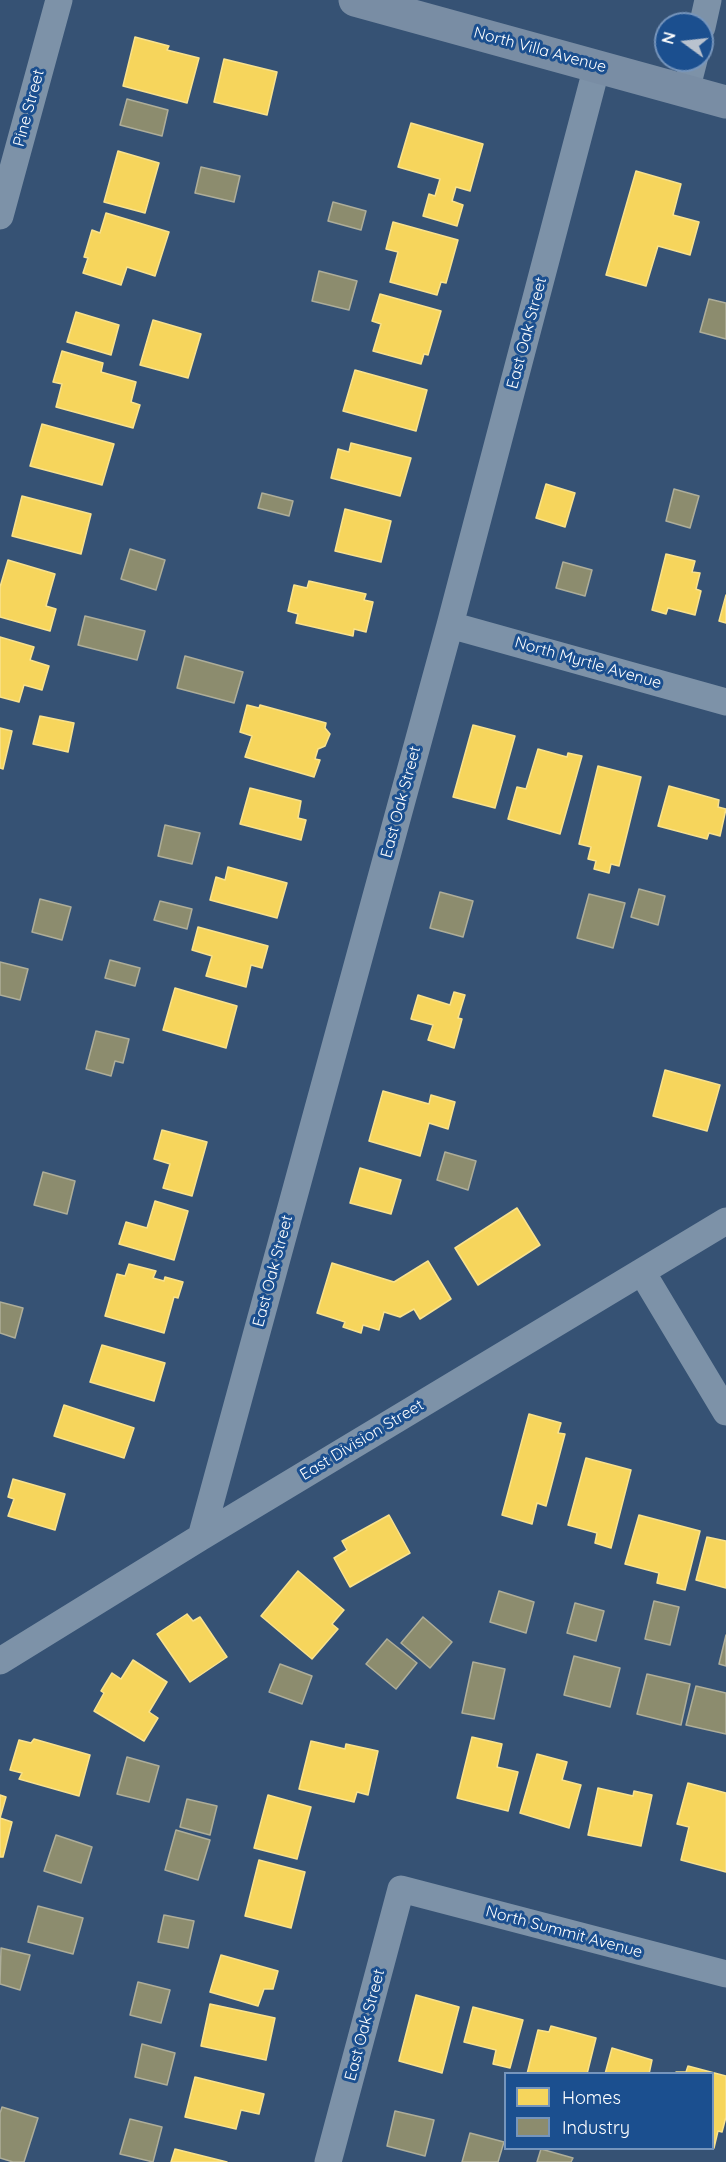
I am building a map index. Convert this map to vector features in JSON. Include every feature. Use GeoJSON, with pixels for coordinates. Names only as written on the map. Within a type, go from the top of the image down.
{"type":"FeatureCollection","features":[{"type":"Feature","properties":{"kind":"street","name":"Pine Street"},"geometry":{"type":"LineString","coordinates":[[0,216],[58,0]]}},
{"type":"Feature","properties":{"kind":"street","name":"North Villa Avenue"},"geometry":{"type":"LineString","coordinates":[[355,0],[597,66],[690,75],[726,102]]}},
{"type":"Feature","properties":{"kind":"street","name":"East Oak Street"},"geometry":{"type":"LineString","coordinates":[[201,1537],[450,625],[597,66]]}},
{"type":"Feature","properties":{"kind":"street","name":"North Myrtle Avenue"},"geometry":{"type":"LineString","coordinates":[[450,625],[726,702]]}},
{"type":"Feature","properties":{"kind":"street","name":"East Division Street"},"geometry":{"type":"LineString","coordinates":[[0,1661],[201,1537],[726,1221]]}},
{"type":"Feature","properties":{"kind":"street"},"geometry":{"type":"LineString","coordinates":[[642,1272],[726,1412]]}},
{"type":"Feature","properties":{"kind":"street","name":"East Oak Street"},"geometry":{"type":"LineString","coordinates":[[328,2162],[401,1889]]}},
{"type":"Feature","properties":{"kind":"street","name":"North Summit Avenue"},"geometry":{"type":"LineString","coordinates":[[401,1889],[726,1974]]}},
{"type":"Feature","properties":{"kind":"building: Homes"},"geometry":{"type":"Polygon","coordinates":[[[135,37],[169,46],[167,50],[199,58],[187,103],[123,86],[135,37]]]}},
{"type":"Feature","properties":{"kind":"building: Homes"},"geometry":{"type":"Polygon","coordinates":[[[224,59],[277,72],[267,115],[214,102],[224,59]]]}},
{"type":"Feature","properties":{"kind":"building: Homes"},"geometry":{"type":"Polygon","coordinates":[[[411,123],[483,144],[470,191],[456,187],[452,201],[463,205],[457,226],[423,216],[429,194],[435,196],[440,179],[398,167],[411,123]]]}},
{"type":"Feature","properties":{"kind":"building: Homes"},"geometry":{"type":"Polygon","coordinates":[[[118,151],[159,163],[145,213],[104,202],[118,151]]]}},
{"type":"Feature","properties":{"kind":"building: Homes"},"geometry":{"type":"Polygon","coordinates":[[[636,171],[681,184],[673,215],[699,222],[690,255],[658,246],[646,286],[606,275],[636,171]]]}},
{"type":"Feature","properties":{"kind":"building: Homes"},"geometry":{"type":"Polygon","coordinates":[[[106,213],[169,232],[155,276],[127,267],[121,285],[83,273],[88,258],[84,257],[92,230],[100,233],[106,213]]]}},
{"type":"Feature","properties":{"kind":"building: Homes"},"geometry":{"type":"Polygon","coordinates":[[[393,222],[458,240],[446,283],[441,282],[437,295],[390,282],[398,252],[386,249],[393,222]]]}},
{"type":"Feature","properties":{"kind":"building: Homes"},"geometry":{"type":"Polygon","coordinates":[[[380,294],[441,311],[428,355],[424,354],[421,364],[373,351],[381,324],[372,321],[380,294]]]}},
{"type":"Feature","properties":{"kind":"building: Homes"},"geometry":{"type":"Polygon","coordinates":[[[76,312],[119,325],[111,355],[67,342],[76,312]]]}},
{"type":"Feature","properties":{"kind":"building: Homes"},"geometry":{"type":"Polygon","coordinates":[[[153,320],[201,334],[188,378],[140,365],[153,320]]]}},
{"type":"Feature","properties":{"kind":"building: Homes"},"geometry":{"type":"Polygon","coordinates":[[[62,351],[103,363],[101,372],[136,382],[131,402],[140,405],[133,428],[56,407],[62,384],[53,382],[62,351]]]}},
{"type":"Feature","properties":{"kind":"building: Homes"},"geometry":{"type":"Polygon","coordinates":[[[355,370],[427,390],[416,431],[343,411],[355,370]]]}},
{"type":"Feature","properties":{"kind":"building: Homes"},"geometry":{"type":"Polygon","coordinates":[[[42,424],[114,444],[102,485],[30,466],[42,424]]]}},
{"type":"Feature","properties":{"kind":"building: Homes"},"geometry":{"type":"Polygon","coordinates":[[[351,443],[411,458],[400,496],[331,478],[338,449],[349,452],[351,443]]]}},
{"type":"Feature","properties":{"kind":"building: Homes"},"geometry":{"type":"Polygon","coordinates":[[[546,484],[575,493],[565,527],[536,518],[546,484]]]}},
{"type":"Feature","properties":{"kind":"building: Homes"},"geometry":{"type":"Polygon","coordinates":[[[22,496],[91,514],[81,554],[12,536],[22,496]]]}},
{"type":"Feature","properties":{"kind":"building: Homes"},"geometry":{"type":"Polygon","coordinates":[[[345,509],[391,521],[381,562],[335,551],[345,509]]]}},
{"type":"Feature","properties":{"kind":"building: Homes"},"geometry":{"type":"Polygon","coordinates":[[[666,554],[695,561],[692,572],[700,573],[696,589],[701,591],[695,615],[668,608],[666,614],[652,610],[666,554]]]}},
{"type":"Feature","properties":{"kind":"building: Homes"},"geometry":{"type":"Polygon","coordinates":[[[8,560],[55,574],[46,606],[56,609],[50,631],[0,617],[0,587],[8,560]]]}},
{"type":"Feature","properties":{"kind":"building: Homes"},"geometry":{"type":"Polygon","coordinates":[[[309,581],[366,594],[364,600],[373,602],[366,632],[354,629],[353,636],[296,623],[298,614],[288,611],[294,585],[307,588],[309,581]]]}},
{"type":"Feature","properties":{"kind":"building: Homes"},"geometry":{"type":"Polygon","coordinates":[[[726,595],[726,623],[719,621],[726,595]]]}},
{"type":"Feature","properties":{"kind":"building: Homes"},"geometry":{"type":"Polygon","coordinates":[[[0,637],[34,647],[30,660],[49,666],[42,690],[24,685],[19,702],[0,697],[0,637]]]}},
{"type":"Feature","properties":{"kind":"building: Homes"},"geometry":{"type":"Polygon","coordinates":[[[247,705],[259,708],[260,705],[326,723],[325,728],[330,734],[325,746],[318,749],[315,759],[320,760],[314,777],[245,757],[252,736],[240,732],[247,705]]]}},
{"type":"Feature","properties":{"kind":"building: Homes"},"geometry":{"type":"Polygon","coordinates":[[[40,716],[74,723],[68,752],[33,744],[40,716]]]}},
{"type":"Feature","properties":{"kind":"building: Homes"},"geometry":{"type":"Polygon","coordinates":[[[473,725],[515,736],[495,808],[453,797],[473,725]]]}},
{"type":"Feature","properties":{"kind":"building: Homes"},"geometry":{"type":"Polygon","coordinates":[[[0,728],[12,731],[3,769],[0,768],[0,728]]]}},
{"type":"Feature","properties":{"kind":"building: Homes"},"geometry":{"type":"Polygon","coordinates":[[[538,749],[567,757],[568,753],[582,756],[560,834],[508,819],[517,787],[526,789],[538,749]]]}},
{"type":"Feature","properties":{"kind":"building: Homes"},"geometry":{"type":"Polygon","coordinates":[[[598,766],[641,777],[619,866],[611,864],[609,873],[594,869],[596,861],[588,859],[591,847],[579,844],[598,766]]]}},
{"type":"Feature","properties":{"kind":"building: Homes"},"geometry":{"type":"Polygon","coordinates":[[[669,786],[719,800],[718,807],[726,809],[720,836],[709,833],[707,839],[658,826],[669,786]]]}},
{"type":"Feature","properties":{"kind":"building: Homes"},"geometry":{"type":"Polygon","coordinates":[[[250,788],[301,801],[298,818],[306,820],[301,840],[240,824],[250,788]]]}},
{"type":"Feature","properties":{"kind":"building: Homes"},"geometry":{"type":"Polygon","coordinates":[[[228,867],[287,883],[277,918],[210,900],[216,877],[225,880],[228,867]]]}},
{"type":"Feature","properties":{"kind":"building: Homes"},"geometry":{"type":"Polygon","coordinates":[[[198,927],[268,946],[262,968],[251,965],[246,987],[206,976],[212,956],[192,950],[198,927]]]}},
{"type":"Feature","properties":{"kind":"building: Homes"},"geometry":{"type":"Polygon","coordinates":[[[175,988],[237,1006],[226,1048],[163,1030],[175,988]]]}},
{"type":"Feature","properties":{"kind":"building: Homes"},"geometry":{"type":"Polygon","coordinates":[[[454,992],[465,995],[458,1018],[462,1019],[454,1048],[428,1040],[433,1025],[411,1019],[418,995],[450,1005],[454,992]]]}},
{"type":"Feature","properties":{"kind":"building: Homes"},"geometry":{"type":"Polygon","coordinates":[[[665,1070],[720,1085],[707,1131],[653,1116],[665,1070]]]}},
{"type":"Feature","properties":{"kind":"building: Homes"},"geometry":{"type":"Polygon","coordinates":[[[383,1091],[429,1104],[431,1095],[455,1102],[448,1129],[429,1123],[420,1156],[369,1141],[383,1091]]]}},
{"type":"Feature","properties":{"kind":"building: Homes"},"geometry":{"type":"Polygon","coordinates":[[[162,1130],[207,1142],[192,1196],[163,1188],[170,1164],[154,1159],[162,1130]]]}},
{"type":"Feature","properties":{"kind":"building: Homes"},"geometry":{"type":"Polygon","coordinates":[[[360,1168],[401,1180],[391,1214],[350,1203],[360,1168]]]}},
{"type":"Feature","properties":{"kind":"building: Homes"},"geometry":{"type":"Polygon","coordinates":[[[155,1201],[188,1211],[174,1260],[119,1244],[126,1222],[147,1228],[155,1201]]]}},
{"type":"Feature","properties":{"kind":"building: Homes"},"geometry":{"type":"Polygon","coordinates":[[[517,1208],[540,1245],[478,1285],[455,1248],[517,1208]]]}},
{"type":"Feature","properties":{"kind":"building: Homes"},"geometry":{"type":"Polygon","coordinates":[[[428,1261],[451,1299],[420,1319],[414,1309],[400,1317],[384,1312],[379,1330],[363,1325],[361,1333],[343,1327],[345,1322],[317,1313],[332,1263],[394,1282],[428,1261]]]}},
{"type":"Feature","properties":{"kind":"building: Homes"},"geometry":{"type":"Polygon","coordinates":[[[129,1264],[156,1271],[153,1278],[164,1281],[165,1277],[183,1282],[178,1298],[174,1297],[164,1333],[105,1316],[117,1274],[125,1276],[129,1264]]]}},
{"type":"Feature","properties":{"kind":"building: Homes"},"geometry":{"type":"Polygon","coordinates":[[[102,1345],[165,1363],[154,1401],[90,1382],[102,1345]]]}},
{"type":"Feature","properties":{"kind":"building: Homes"},"geometry":{"type":"Polygon","coordinates":[[[64,1405],[134,1428],[124,1458],[54,1436],[64,1405]]]}},
{"type":"Feature","properties":{"kind":"building: Homes"},"geometry":{"type":"Polygon","coordinates":[[[529,1414],[561,1423],[558,1433],[565,1434],[546,1506],[537,1503],[532,1524],[502,1515],[529,1414]]]}},
{"type":"Feature","properties":{"kind":"building: Homes"},"geometry":{"type":"Polygon","coordinates":[[[586,1458],[631,1470],[611,1548],[595,1543],[597,1533],[568,1525],[586,1458]]]}},
{"type":"Feature","properties":{"kind":"building: Homes"},"geometry":{"type":"Polygon","coordinates":[[[13,1479],[65,1494],[55,1530],[8,1516],[14,1499],[8,1497],[13,1479]]]}},
{"type":"Feature","properties":{"kind":"building: Homes"},"geometry":{"type":"Polygon","coordinates":[[[389,1515],[410,1553],[350,1587],[334,1558],[347,1550],[342,1541],[389,1515]]]}},
{"type":"Feature","properties":{"kind":"building: Homes"},"geometry":{"type":"Polygon","coordinates":[[[639,1515],[700,1531],[685,1590],[657,1583],[659,1573],[625,1564],[639,1515]]]}},
{"type":"Feature","properties":{"kind":"building: Homes"},"geometry":{"type":"Polygon","coordinates":[[[707,1537],[726,1541],[726,1588],[696,1580],[707,1537]]]}},
{"type":"Feature","properties":{"kind":"building: Homes"},"geometry":{"type":"Polygon","coordinates":[[[298,1571],[344,1610],[332,1624],[338,1629],[312,1659],[261,1616],[298,1571]]]}},
{"type":"Feature","properties":{"kind":"building: Homes"},"geometry":{"type":"Polygon","coordinates":[[[187,1614],[193,1621],[200,1617],[227,1657],[190,1682],[157,1634],[187,1614]]]}},
{"type":"Feature","properties":{"kind":"building: Homes"},"geometry":{"type":"Polygon","coordinates":[[[133,1660],[167,1682],[149,1712],[158,1718],[144,1741],[94,1711],[104,1693],[101,1691],[112,1673],[121,1679],[133,1660]]]}},
{"type":"Feature","properties":{"kind":"building: Homes"},"geometry":{"type":"Polygon","coordinates":[[[472,1737],[502,1744],[497,1767],[518,1772],[508,1811],[457,1798],[472,1737]]]}},
{"type":"Feature","properties":{"kind":"building: Homes"},"geometry":{"type":"Polygon","coordinates":[[[34,1739],[90,1755],[79,1796],[19,1779],[22,1773],[10,1770],[19,1740],[31,1743],[34,1739]]]}},
{"type":"Feature","properties":{"kind":"building: Homes"},"geometry":{"type":"Polygon","coordinates":[[[311,1741],[345,1749],[346,1744],[378,1751],[368,1795],[357,1792],[354,1802],[299,1789],[311,1741]]]}},
{"type":"Feature","properties":{"kind":"building: Homes"},"geometry":{"type":"Polygon","coordinates":[[[537,1754],[567,1762],[562,1780],[581,1785],[569,1828],[520,1813],[537,1754]]]}},
{"type":"Feature","properties":{"kind":"building: Homes"},"geometry":{"type":"Polygon","coordinates":[[[688,1783],[726,1793],[726,1872],[681,1860],[689,1827],[677,1824],[688,1783]]]}},
{"type":"Feature","properties":{"kind":"building: Homes"},"geometry":{"type":"Polygon","coordinates":[[[598,1788],[633,1796],[634,1791],[652,1795],[641,1846],[588,1835],[598,1788]]]}},
{"type":"Feature","properties":{"kind":"building: Homes"},"geometry":{"type":"Polygon","coordinates":[[[0,1795],[6,1797],[0,1818],[0,1795]]]}},
{"type":"Feature","properties":{"kind":"building: Homes"},"geometry":{"type":"Polygon","coordinates":[[[268,1795],[311,1807],[297,1859],[254,1848],[268,1795]]]}},
{"type":"Feature","properties":{"kind":"building: Homes"},"geometry":{"type":"Polygon","coordinates":[[[0,1818],[12,1822],[3,1857],[0,1857],[0,1818]]]}},
{"type":"Feature","properties":{"kind":"building: Homes"},"geometry":{"type":"Polygon","coordinates":[[[259,1860],[305,1872],[291,1928],[245,1916],[259,1860]]]}},
{"type":"Feature","properties":{"kind":"building: Homes"},"geometry":{"type":"Polygon","coordinates":[[[221,1955],[278,1971],[273,1989],[264,1989],[258,2006],[210,1992],[221,1955]]]}},
{"type":"Feature","properties":{"kind":"building: Homes"},"geometry":{"type":"Polygon","coordinates":[[[416,1995],[459,2007],[442,2073],[399,2061],[416,1995]]]}},
{"type":"Feature","properties":{"kind":"building: Homes"},"geometry":{"type":"Polygon","coordinates":[[[210,2004],[275,2018],[266,2060],[201,2046],[210,2004]]]}},
{"type":"Feature","properties":{"kind":"building: Homes"},"geometry":{"type":"Polygon","coordinates":[[[473,2007],[523,2020],[510,2068],[493,2064],[496,2050],[464,2042],[473,2007]]]}},
{"type":"Feature","properties":{"kind":"building: Homes"},"geometry":{"type":"Polygon","coordinates":[[[551,2026],[596,2038],[588,2072],[528,2072],[538,2030],[549,2032],[551,2026]]]}},
{"type":"Feature","properties":{"kind":"building: Homes"},"geometry":{"type":"Polygon","coordinates":[[[612,2048],[652,2060],[649,2072],[606,2072],[612,2048]]]}},
{"type":"Feature","properties":{"kind":"building: Homes"},"geometry":{"type":"Polygon","coordinates":[[[688,2066],[711,2072],[686,2072],[688,2066]]]}},
{"type":"Feature","properties":{"kind":"building: Homes"},"geometry":{"type":"Polygon","coordinates":[[[714,2073],[726,2076],[726,2117],[722,2132],[718,2131],[714,2148],[714,2073]]]}},
{"type":"Feature","properties":{"kind":"building: Homes"},"geometry":{"type":"Polygon","coordinates":[[[195,2077],[264,2094],[259,2114],[241,2110],[236,2129],[185,2117],[195,2077]]]}},
{"type":"Feature","properties":{"kind":"building: Homes"},"geometry":{"type":"Polygon","coordinates":[[[175,2149],[227,2162],[171,2162],[175,2149]]]}},
{"type":"Feature","properties":{"kind":"building: Industry"},"geometry":{"type":"Polygon","coordinates":[[[127,99],[168,110],[162,136],[120,125],[127,99]]]}},
{"type":"Feature","properties":{"kind":"building: Industry"},"geometry":{"type":"Polygon","coordinates":[[[201,167],[240,176],[234,202],[195,193],[201,167]]]}},
{"type":"Feature","properties":{"kind":"building: Industry"},"geometry":{"type":"Polygon","coordinates":[[[333,202],[366,211],[361,230],[328,221],[333,202]]]}},
{"type":"Feature","properties":{"kind":"building: Industry"},"geometry":{"type":"Polygon","coordinates":[[[319,271],[357,281],[349,310],[312,301],[319,271]]]}},
{"type":"Feature","properties":{"kind":"building: Industry"},"geometry":{"type":"Polygon","coordinates":[[[709,299],[726,303],[726,339],[700,332],[709,299]]]}},
{"type":"Feature","properties":{"kind":"building: Industry"},"geometry":{"type":"Polygon","coordinates":[[[674,489],[699,496],[690,528],[666,521],[674,489]]]}},
{"type":"Feature","properties":{"kind":"building: Industry"},"geometry":{"type":"Polygon","coordinates":[[[262,493],[293,501],[289,516],[258,508],[262,493]]]}},
{"type":"Feature","properties":{"kind":"building: Industry"},"geometry":{"type":"Polygon","coordinates":[[[130,549],[165,560],[156,590],[121,579],[130,549]]]}},
{"type":"Feature","properties":{"kind":"building: Industry"},"geometry":{"type":"Polygon","coordinates":[[[563,562],[592,570],[585,596],[556,588],[563,562]]]}},
{"type":"Feature","properties":{"kind":"building: Industry"},"geometry":{"type":"Polygon","coordinates":[[[85,616],[145,631],[137,660],[78,645],[85,616]]]}},
{"type":"Feature","properties":{"kind":"building: Industry"},"geometry":{"type":"Polygon","coordinates":[[[185,656],[243,672],[234,703],[177,688],[185,656]]]}},
{"type":"Feature","properties":{"kind":"building: Industry"},"geometry":{"type":"Polygon","coordinates":[[[165,825],[200,833],[192,864],[158,856],[165,825]]]}},
{"type":"Feature","properties":{"kind":"building: Industry"},"geometry":{"type":"Polygon","coordinates":[[[639,889],[665,896],[658,925],[631,917],[639,889]]]}},
{"type":"Feature","properties":{"kind":"building: Industry"},"geometry":{"type":"Polygon","coordinates":[[[440,892],[473,901],[463,937],[430,928],[440,892]]]}},
{"type":"Feature","properties":{"kind":"building: Industry"},"geometry":{"type":"Polygon","coordinates":[[[589,894],[625,903],[613,948],[577,938],[589,894]]]}},
{"type":"Feature","properties":{"kind":"building: Industry"},"geometry":{"type":"Polygon","coordinates":[[[40,899],[71,907],[62,940],[32,932],[40,899]]]}},
{"type":"Feature","properties":{"kind":"building: Industry"},"geometry":{"type":"Polygon","coordinates":[[[160,901],[192,909],[187,929],[154,920],[160,901]]]}},
{"type":"Feature","properties":{"kind":"building: Industry"},"geometry":{"type":"Polygon","coordinates":[[[110,960],[140,968],[135,986],[105,978],[110,960]]]}},
{"type":"Feature","properties":{"kind":"building: Industry"},"geometry":{"type":"Polygon","coordinates":[[[0,962],[28,969],[20,1000],[0,995],[0,962]]]}},
{"type":"Feature","properties":{"kind":"building: Industry"},"geometry":{"type":"Polygon","coordinates":[[[96,1031],[129,1039],[123,1063],[115,1061],[111,1076],[86,1069],[96,1031]]]}},
{"type":"Feature","properties":{"kind":"building: Industry"},"geometry":{"type":"Polygon","coordinates":[[[445,1152],[476,1161],[468,1190],[437,1180],[445,1152]]]}},
{"type":"Feature","properties":{"kind":"building: Industry"},"geometry":{"type":"Polygon","coordinates":[[[43,1172],[75,1181],[67,1214],[34,1205],[43,1172]]]}},
{"type":"Feature","properties":{"kind":"building: Industry"},"geometry":{"type":"Polygon","coordinates":[[[0,1302],[23,1308],[15,1338],[0,1333],[0,1302]]]}},
{"type":"Feature","properties":{"kind":"building: Industry"},"geometry":{"type":"Polygon","coordinates":[[[499,1591],[534,1602],[526,1633],[490,1622],[499,1591]]]}},
{"type":"Feature","properties":{"kind":"building: Industry"},"geometry":{"type":"Polygon","coordinates":[[[654,1601],[679,1607],[670,1645],[645,1639],[654,1601]]]}},
{"type":"Feature","properties":{"kind":"building: Industry"},"geometry":{"type":"Polygon","coordinates":[[[575,1603],[604,1611],[596,1641],[567,1633],[575,1603]]]}},
{"type":"Feature","properties":{"kind":"building: Industry"},"geometry":{"type":"Polygon","coordinates":[[[423,1617],[452,1642],[430,1668],[401,1643],[423,1617]]]}},
{"type":"Feature","properties":{"kind":"building: Industry"},"geometry":{"type":"Polygon","coordinates":[[[726,1635],[726,1666],[719,1664],[726,1635]]]}},
{"type":"Feature","properties":{"kind":"building: Industry"},"geometry":{"type":"Polygon","coordinates":[[[387,1639],[417,1663],[396,1689],[366,1664],[387,1639]]]}},
{"type":"Feature","properties":{"kind":"building: Industry"},"geometry":{"type":"Polygon","coordinates":[[[574,1656],[620,1668],[610,1707],[564,1695],[574,1656]]]}},
{"type":"Feature","properties":{"kind":"building: Industry"},"geometry":{"type":"Polygon","coordinates":[[[473,1662],[505,1669],[494,1719],[462,1713],[473,1662]]]}},
{"type":"Feature","properties":{"kind":"building: Industry"},"geometry":{"type":"Polygon","coordinates":[[[280,1664],[312,1676],[302,1704],[269,1692],[280,1664]]]}},
{"type":"Feature","properties":{"kind":"building: Industry"},"geometry":{"type":"Polygon","coordinates":[[[647,1674],[690,1684],[681,1725],[637,1714],[647,1674]]]}},
{"type":"Feature","properties":{"kind":"building: Industry"},"geometry":{"type":"Polygon","coordinates":[[[696,1686],[726,1693],[726,1734],[686,1725],[696,1686]]]}},
{"type":"Feature","properties":{"kind":"building: Industry"},"geometry":{"type":"Polygon","coordinates":[[[127,1757],[159,1766],[149,1802],[117,1794],[127,1757]]]}},
{"type":"Feature","properties":{"kind":"building: Industry"},"geometry":{"type":"Polygon","coordinates":[[[187,1799],[217,1806],[210,1835],[180,1827],[187,1799]]]}},
{"type":"Feature","properties":{"kind":"building: Industry"},"geometry":{"type":"Polygon","coordinates":[[[176,1830],[210,1840],[198,1880],[165,1870],[176,1830]]]}},
{"type":"Feature","properties":{"kind":"building: Industry"},"geometry":{"type":"Polygon","coordinates":[[[56,1835],[92,1847],[81,1883],[44,1871],[56,1835]]]}},
{"type":"Feature","properties":{"kind":"building: Industry"},"geometry":{"type":"Polygon","coordinates":[[[38,1906],[83,1918],[73,1954],[28,1942],[38,1906]]]}},
{"type":"Feature","properties":{"kind":"building: Industry"},"geometry":{"type":"Polygon","coordinates":[[[164,1915],[194,1921],[188,1948],[158,1942],[164,1915]]]}},
{"type":"Feature","properties":{"kind":"building: Industry"},"geometry":{"type":"Polygon","coordinates":[[[1,1948],[30,1955],[20,1990],[0,1984],[1,1948]]]}},
{"type":"Feature","properties":{"kind":"building: Industry"},"geometry":{"type":"Polygon","coordinates":[[[138,1982],[170,1990],[161,2023],[130,2015],[138,1982]]]}},
{"type":"Feature","properties":{"kind":"building: Industry"},"geometry":{"type":"Polygon","coordinates":[[[142,2044],[175,2053],[167,2085],[135,2077],[142,2044]]]}},
{"type":"Feature","properties":{"kind":"building: Industry"},"geometry":{"type":"Polygon","coordinates":[[[2,2107],[38,2118],[24,2162],[13,2162],[0,2158],[2,2107]]]}},
{"type":"Feature","properties":{"kind":"building: Industry"},"geometry":{"type":"Polygon","coordinates":[[[395,2111],[434,2120],[425,2156],[387,2146],[395,2111]]]}},
{"type":"Feature","properties":{"kind":"building: Industry"},"geometry":{"type":"Polygon","coordinates":[[[130,2119],[162,2127],[153,2162],[120,2154],[130,2119]]]}},
{"type":"Feature","properties":{"kind":"building: Industry"},"geometry":{"type":"Polygon","coordinates":[[[470,2133],[504,2142],[498,2162],[462,2162],[470,2133]]]}},
{"type":"Feature","properties":{"kind":"building: Industry"},"geometry":{"type":"Polygon","coordinates":[[[541,2150],[573,2158],[571,2162],[537,2162],[541,2150]]]}}]}
